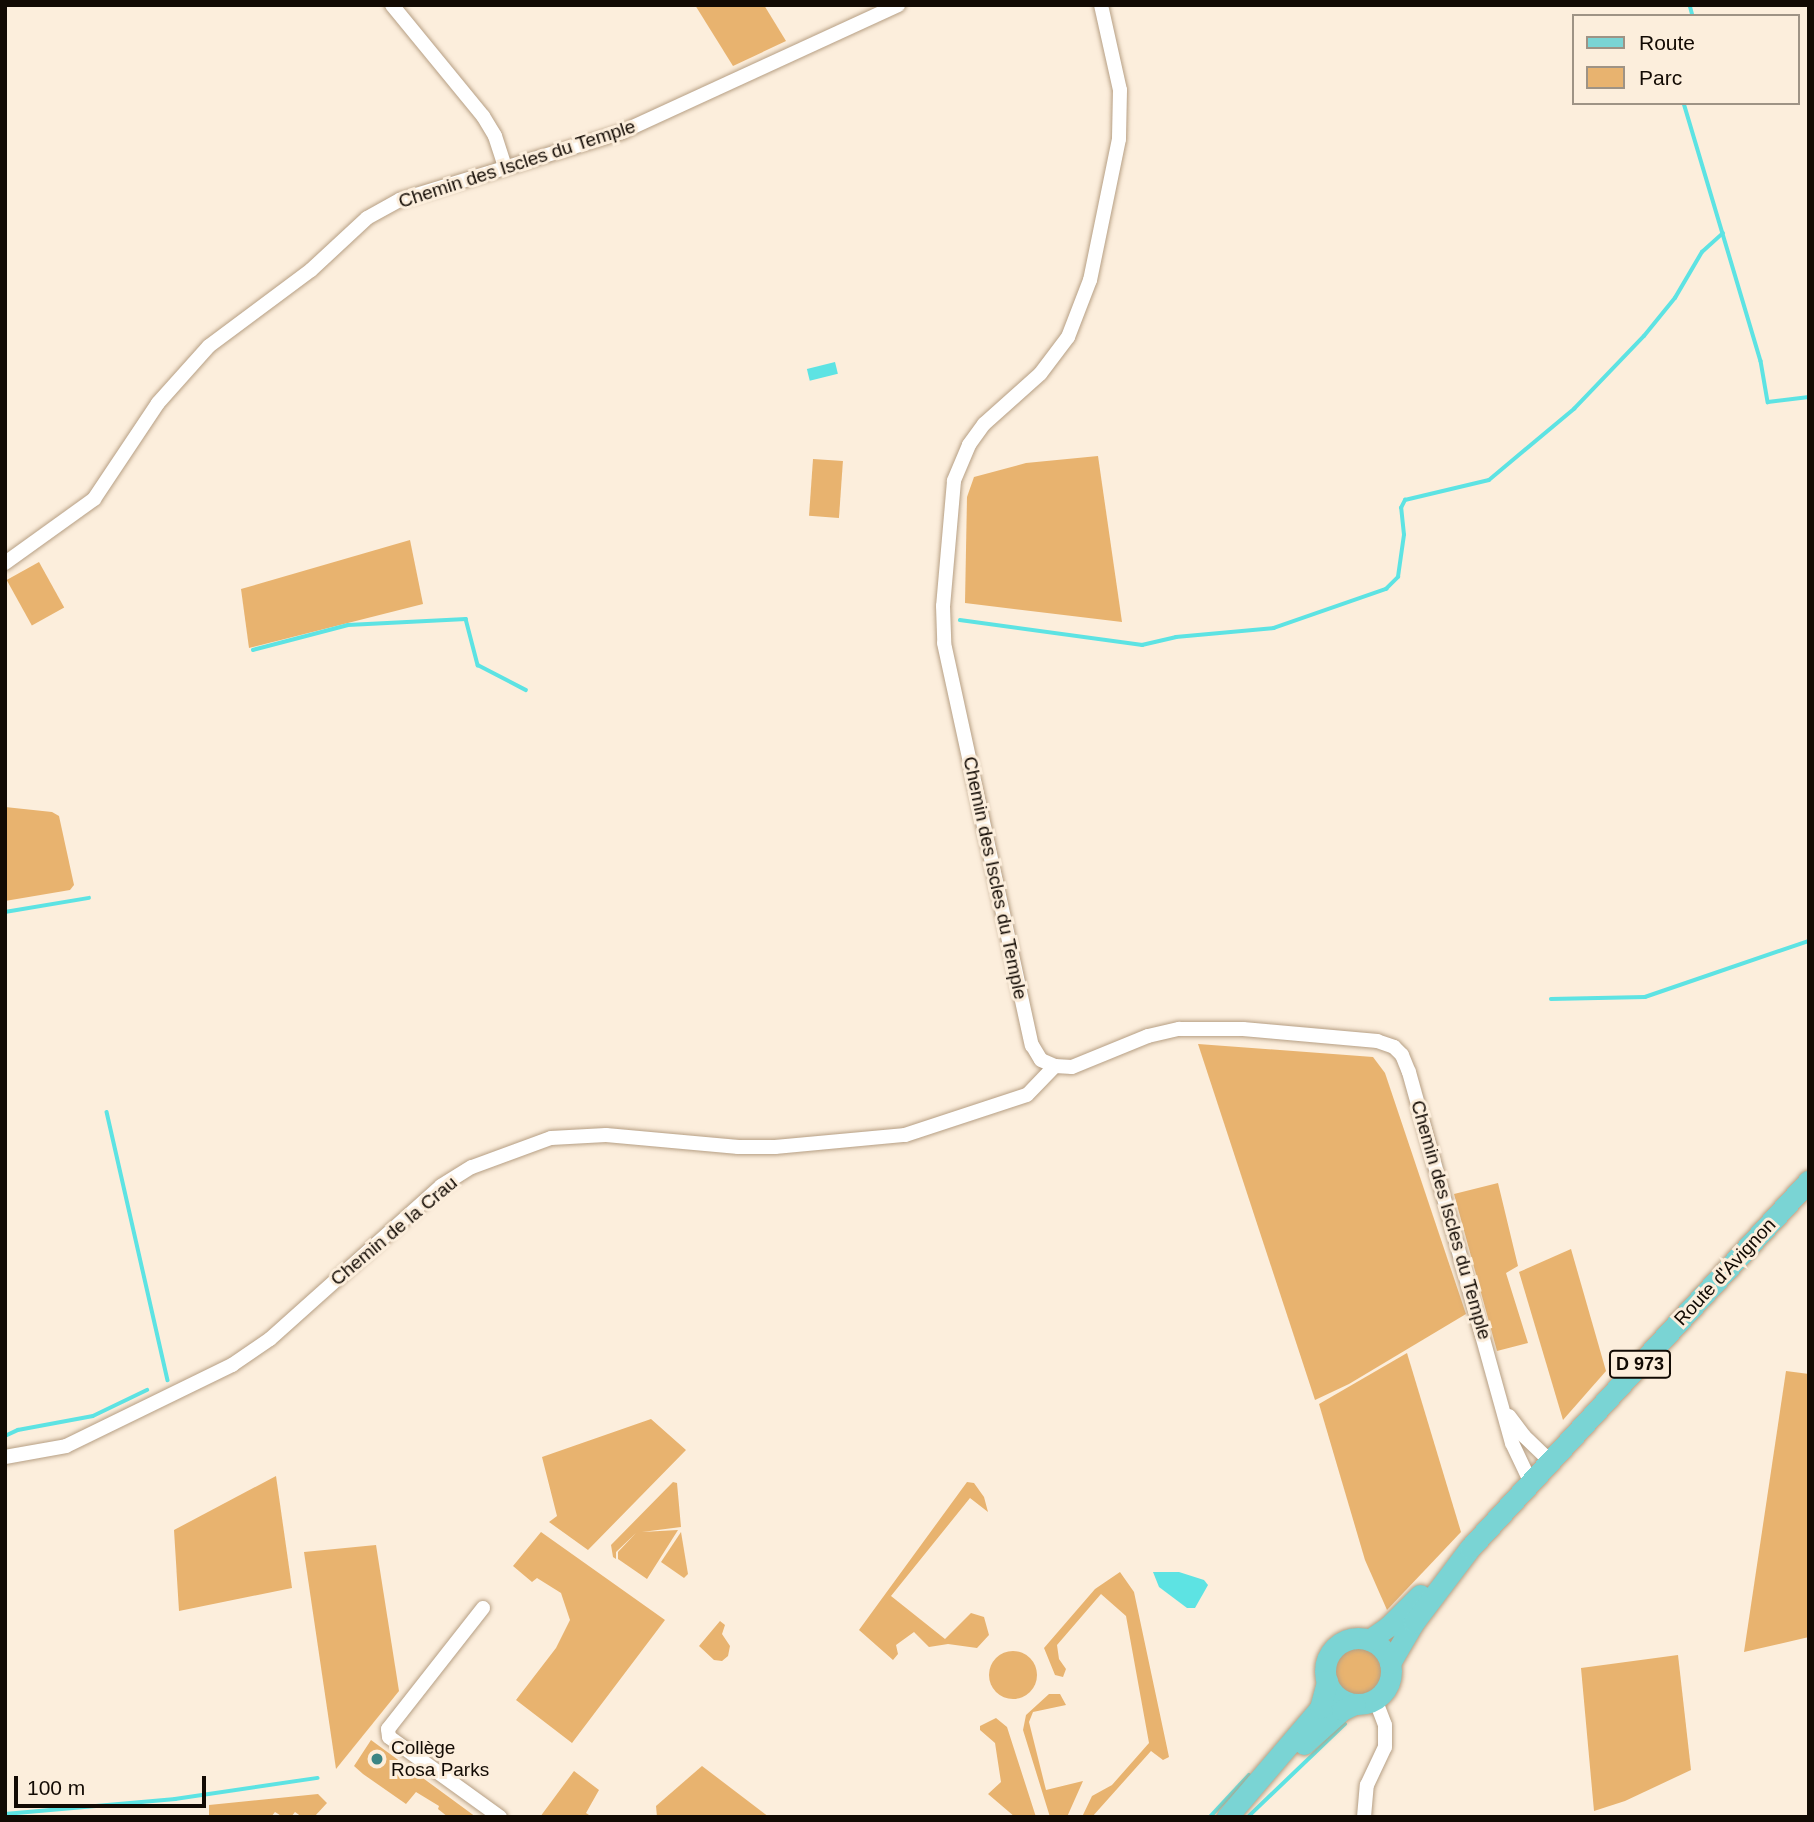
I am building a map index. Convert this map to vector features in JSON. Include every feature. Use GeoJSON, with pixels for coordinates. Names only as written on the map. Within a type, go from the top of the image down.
{"type":"FeatureCollection","features":[{"type":"Feature","properties":{"kind":"main road","name":"Route d'Avignon"},"geometry":{"type":"LineString","coordinates":[[1390,1663],[1414,1622],[1471,1548],[1809,1181]]}},
{"type":"Feature","properties":{"kind":"main road","name":"Route d'Avignon"},"geometry":{"type":"LineString","coordinates":[[1369,1640],[1399,1617],[1449,1565],[1471,1548]]}},
{"type":"Feature","properties":{"kind":"main road"},"geometry":{"type":"LineString","coordinates":[[1351,1639],[1369,1640],[1385,1651],[1390,1663],[1389,1684],[1365,1702],[1342,1710],[1231,1812],[1320,1708],[1327,1681],[1326,1667],[1335,1648],[1351,1639]]}},
{"type":"Feature","properties":{"kind":"main road"},"geometry":{"type":"LineString","coordinates":[[1327,1681],[1338,1696],[1365,1702]]}},
{"type":"Feature","properties":{"kind":"street"},"geometry":{"type":"LineString","coordinates":[[393,5],[483,116],[495,136],[505,166]]}},
{"type":"Feature","properties":{"kind":"street","name":"Chemin des Iscles du Temple"},"geometry":{"type":"LineString","coordinates":[[5,563],[94,499],[158,403],[209,346],[311,270],[367,218],[400,200],[622,132],[898,5]]}},
{"type":"Feature","properties":{"kind":"street","name":"Chemin des Iscles du Temple"},"geometry":{"type":"LineString","coordinates":[[1101,5],[1119,90],[1119,139],[1090,280],[1068,337],[1040,374],[984,424],[969,445],[954,481],[943,606],[944,643],[1032,1045],[1041,1060],[1055,1066],[1072,1068],[1148,1036],[1203,1028],[1377,1041],[1394,1047],[1402,1055],[1409,1072],[1512,1443],[1531,1483]]}},
{"type":"Feature","properties":{"kind":"street","name":"Chemin de la Crau"},"geometry":{"type":"LineString","coordinates":[[5,1457],[66,1446],[232,1365],[270,1339],[441,1186],[472,1167],[551,1138],[606,1135],[738,1147],[775,1147],[905,1135],[1027,1095],[1055,1066]]}},
{"type":"Feature","properties":{"kind":"street","name":"Chemin des Iscles du Temple"},"geometry":{"type":"LineString","coordinates":[[1503,1408],[1524,1436],[1550,1461]]}},
{"type":"Feature","properties":{"kind":"street"},"geometry":{"type":"LineString","coordinates":[[483,1608],[388,1729],[389,1737],[500,1817]]}},
{"type":"Feature","properties":{"kind":"street"},"geometry":{"type":"LineString","coordinates":[[1364,1817],[1367,1785],[1385,1747],[1385,1726],[1365,1702]]}},
{"type":"Feature","properties":{"kind":"green space"},"geometry":{"type":"Polygon","coordinates":[[[695,5],[764,5],[786,41],[733,66],[695,5]]]}},
{"type":"Feature","properties":{"kind":"green space"},"geometry":{"type":"Polygon","coordinates":[[[1098,456],[1122,622],[965,603],[967,497],[974,477],[1026,463],[1098,456]]]}},
{"type":"Feature","properties":{"kind":"green space"},"geometry":{"type":"Polygon","coordinates":[[[813,459],[843,461],[839,518],[809,516],[813,459]]]}},
{"type":"Feature","properties":{"kind":"green space"},"geometry":{"type":"Polygon","coordinates":[[[410,540],[423,604],[249,648],[241,589],[410,540]]]}},
{"type":"Feature","properties":{"kind":"green space"},"geometry":{"type":"Polygon","coordinates":[[[39,562],[64,607],[32,625],[7,580],[39,562]]]}},
{"type":"Feature","properties":{"kind":"green space"},"geometry":{"type":"Polygon","coordinates":[[[5,807],[52,812],[59,816],[74,885],[70,890],[5,901],[5,807]]]}},
{"type":"Feature","properties":{"kind":"green space"},"geometry":{"type":"Polygon","coordinates":[[[1198,1044],[1373,1057],[1385,1073],[1466,1314],[1349,1384],[1315,1400],[1198,1044]]]}},
{"type":"Feature","properties":{"kind":"green space"},"geometry":{"type":"Polygon","coordinates":[[[1498,1183],[1518,1266],[1506,1273],[1528,1343],[1497,1351],[1454,1194],[1498,1183]]]}},
{"type":"Feature","properties":{"kind":"green space"},"geometry":{"type":"Polygon","coordinates":[[[1571,1249],[1606,1371],[1563,1420],[1519,1272],[1571,1249]]]}},
{"type":"Feature","properties":{"kind":"green space"},"geometry":{"type":"Polygon","coordinates":[[[1407,1353],[1461,1532],[1387,1610],[1365,1560],[1319,1404],[1407,1353]]]}},
{"type":"Feature","properties":{"kind":"green space"},"geometry":{"type":"Polygon","coordinates":[[[1786,1371],[1809,1374],[1809,1637],[1744,1652],[1786,1371]]]}},
{"type":"Feature","properties":{"kind":"green space"},"geometry":{"type":"Polygon","coordinates":[[[651,1419],[686,1450],[588,1550],[549,1522],[557,1516],[542,1457],[651,1419]]]}},
{"type":"Feature","properties":{"kind":"green space"},"geometry":{"type":"Polygon","coordinates":[[[276,1476],[292,1588],[179,1611],[174,1530],[276,1476]]]}},
{"type":"Feature","properties":{"kind":"green space"},"geometry":{"type":"Polygon","coordinates":[[[673,1482],[677,1483],[681,1527],[642,1532],[678,1530],[647,1579],[618,1559],[618,1552],[636,1533],[616,1552],[616,1559],[613,1557],[611,1545],[673,1482]]]}},
{"type":"Feature","properties":{"kind":"green space"},"geometry":{"type":"Polygon","coordinates":[[[967,1482],[974,1483],[984,1497],[988,1512],[970,1498],[891,1596],[945,1639],[971,1613],[984,1617],[989,1635],[977,1648],[948,1644],[929,1647],[914,1632],[896,1645],[898,1654],[893,1660],[859,1630],[967,1482]]]}},
{"type":"Feature","properties":{"kind":"green space"},"geometry":{"type":"Polygon","coordinates":[[[541,1532],[665,1620],[572,1743],[516,1700],[556,1648],[570,1620],[561,1593],[537,1578],[532,1582],[513,1566],[541,1532]]]}},
{"type":"Feature","properties":{"kind":"green space"},"geometry":{"type":"Polygon","coordinates":[[[681,1532],[688,1574],[684,1578],[661,1562],[681,1532]]]}},
{"type":"Feature","properties":{"kind":"green space"},"geometry":{"type":"Polygon","coordinates":[[[376,1545],[399,1691],[336,1769],[304,1552],[376,1545]]]}},
{"type":"Feature","properties":{"kind":"green space"},"geometry":{"type":"Polygon","coordinates":[[[1120,1572],[1134,1592],[1169,1757],[1163,1760],[1151,1751],[1092,1817],[1082,1817],[1092,1796],[1112,1785],[1149,1743],[1126,1616],[1101,1594],[1057,1645],[1059,1659],[1066,1669],[1063,1677],[1055,1675],[1044,1648],[1095,1589],[1120,1572]]]}},
{"type":"Feature","properties":{"kind":"green space"},"geometry":{"type":"Polygon","coordinates":[[[720,1621],[725,1625],[722,1634],[730,1646],[728,1656],[722,1661],[714,1660],[699,1646],[720,1621]]]}},
{"type":"Feature","properties":{"kind":"green space"},"geometry":{"type":"Polygon","coordinates":[[[1358,1645],[1375,1653],[1383,1670],[1375,1687],[1358,1695],[1341,1687],[1333,1670],[1341,1653],[1358,1645]]]}},
{"type":"Feature","properties":{"kind":"green space"},"geometry":{"type":"Polygon","coordinates":[[[1013,1651],[1030,1658],[1037,1675],[1030,1692],[1013,1699],[996,1692],[989,1675],[996,1658],[1013,1651]]]}},
{"type":"Feature","properties":{"kind":"green space"},"geometry":{"type":"Polygon","coordinates":[[[1678,1655],[1691,1770],[1625,1801],[1594,1811],[1581,1668],[1678,1655]]]}},
{"type":"Feature","properties":{"kind":"green space"},"geometry":{"type":"Polygon","coordinates":[[[1049,1694],[1060,1694],[1066,1705],[1033,1712],[1029,1722],[1046,1790],[1083,1781],[1067,1817],[1050,1817],[1023,1730],[1026,1715],[1049,1694]]]}},
{"type":"Feature","properties":{"kind":"green space"},"geometry":{"type":"Polygon","coordinates":[[[996,1718],[1007,1727],[1036,1817],[1015,1817],[988,1794],[1001,1782],[995,1743],[980,1730],[980,1726],[996,1718]]]}},
{"type":"Feature","properties":{"kind":"green space"},"geometry":{"type":"Polygon","coordinates":[[[371,1740],[476,1817],[448,1817],[438,1809],[439,1806],[416,1792],[406,1804],[363,1774],[354,1766],[371,1740]]]}},
{"type":"Feature","properties":{"kind":"green space"},"geometry":{"type":"Polygon","coordinates":[[[702,1766],[769,1817],[657,1817],[656,1806],[702,1766]]]}},
{"type":"Feature","properties":{"kind":"green space"},"geometry":{"type":"Polygon","coordinates":[[[574,1771],[599,1790],[586,1813],[592,1817],[540,1817],[574,1771]]]}},
{"type":"Feature","properties":{"kind":"green space"},"geometry":{"type":"Polygon","coordinates":[[[318,1794],[327,1803],[314,1817],[302,1817],[295,1812],[291,1817],[283,1817],[275,1812],[271,1817],[209,1817],[209,1805],[318,1794]]]}},
{"type":"Feature","properties":{"kind":"water"},"geometry":{"type":"Polygon","coordinates":[[[835,362],[838,374],[810,381],[807,369],[835,362]]]}},
{"type":"Feature","properties":{"kind":"water"},"geometry":{"type":"Polygon","coordinates":[[[1153,1572],[1179,1572],[1204,1580],[1208,1585],[1195,1608],[1187,1608],[1159,1587],[1153,1572]]]}},
{"type":"Feature","properties":{"kind":"waterway"},"geometry":{"type":"LineString","coordinates":[[1690,5],[1692,14]]}},
{"type":"Feature","properties":{"kind":"waterway"},"geometry":{"type":"LineString","coordinates":[[1685,105],[1761,361],[1768,402],[1809,397]]}},
{"type":"Feature","properties":{"kind":"waterway"},"geometry":{"type":"LineString","coordinates":[[960,620],[1142,645],[1176,637],[1274,628],[1386,589],[1398,577],[1404,535],[1401,508],[1405,500],[1489,480],[1574,409],[1644,336],[1675,298],[1702,252],[1723,233]]}},
{"type":"Feature","properties":{"kind":"waterway"},"geometry":{"type":"LineString","coordinates":[[253,650],[348,625],[466,619],[478,665],[526,690]]}},
{"type":"Feature","properties":{"kind":"waterway"},"geometry":{"type":"LineString","coordinates":[[5,912],[89,898]]}},
{"type":"Feature","properties":{"kind":"waterway"},"geometry":{"type":"LineString","coordinates":[[1551,999],[1645,997],[1809,941]]}},
{"type":"Feature","properties":{"kind":"waterway"},"geometry":{"type":"LineString","coordinates":[[107,1112],[168,1380]]}},
{"type":"Feature","properties":{"kind":"waterway"},"geometry":{"type":"LineString","coordinates":[[5,1436],[18,1430],[93,1416],[147,1390]]}},
{"type":"Feature","properties":{"kind":"waterway"},"geometry":{"type":"LineString","coordinates":[[1248,1817],[1345,1724]]}},
{"type":"Feature","properties":{"kind":"waterway"},"geometry":{"type":"LineString","coordinates":[[1210,1817],[1249,1775]]}},
{"type":"Feature","properties":{"kind":"waterway"},"geometry":{"type":"LineString","coordinates":[[5,1814],[175,1799],[317,1778]]}},
{"type":"Feature","properties":{"kind":"place","name":"Collège Rosa Parks"},"geometry":{"type":"Point","coordinates":[377,1759]}}]}
